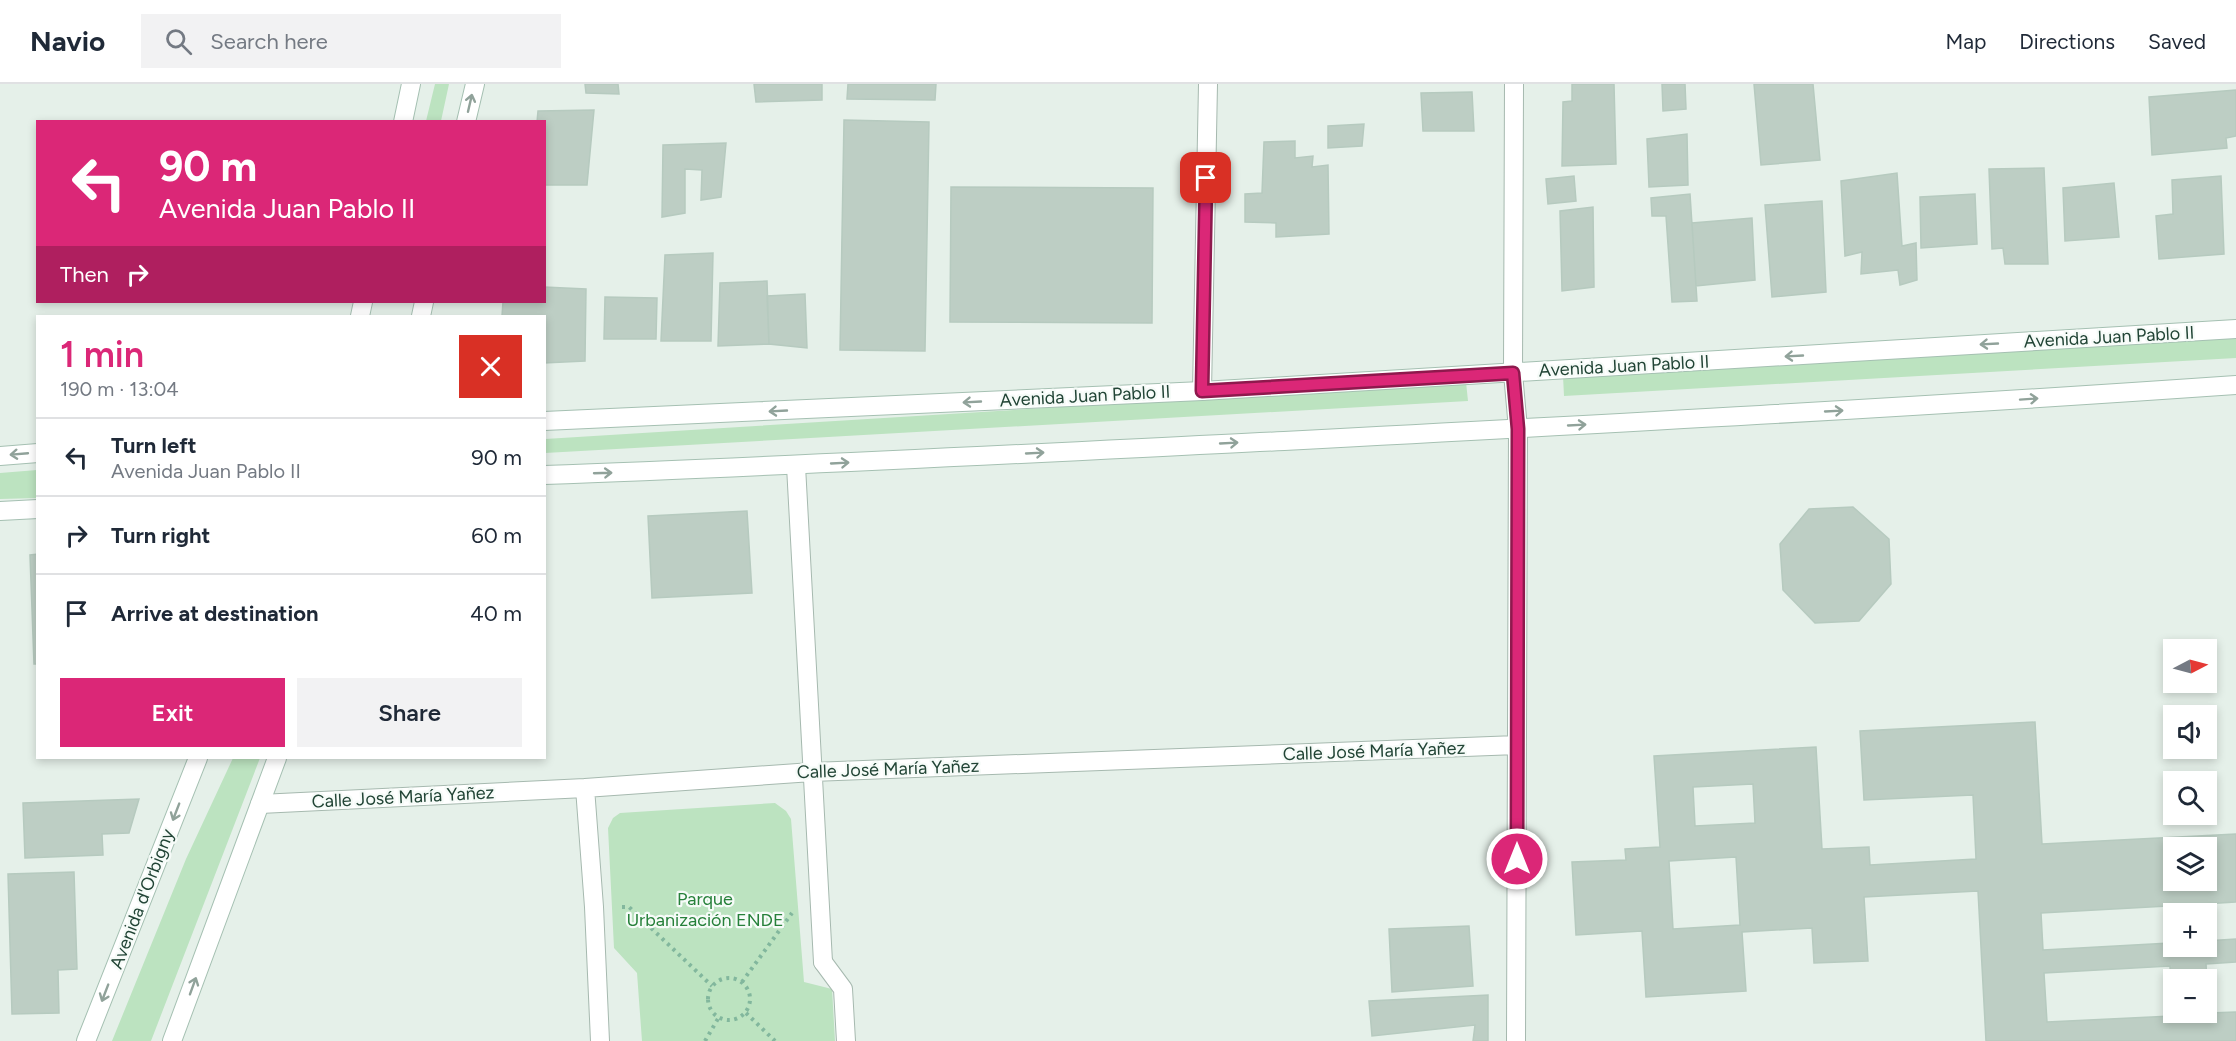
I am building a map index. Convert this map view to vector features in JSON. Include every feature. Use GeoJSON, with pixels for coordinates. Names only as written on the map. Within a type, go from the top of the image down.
{"type":"FeatureCollection","features":[{"type":"Feature","properties":{"kind":"street"},"geometry":{"type":"LineString","coordinates":[[403,120],[411,84]]}},
{"type":"Feature","properties":{"kind":"street"},"geometry":{"type":"LineString","coordinates":[[466,120],[475,84]]}},
{"type":"Feature","properties":{"kind":"street"},"geometry":{"type":"LineString","coordinates":[[1202,391],[1208,84]]}},
{"type":"Feature","properties":{"kind":"street"},"geometry":{"type":"LineString","coordinates":[[1514,84],[1513,373],[1518,429],[1516,1041]]}},
{"type":"Feature","properties":{"kind":"street","name":"Avenida Juan Pablo II"},"geometry":{"type":"LineString","coordinates":[[546,421],[1202,391],[2236,329]]}},
{"type":"Feature","properties":{"kind":"street"},"geometry":{"type":"LineString","coordinates":[[546,475],[796,466],[1518,429],[1976,403],[2236,385]]}},
{"type":"Feature","properties":{"kind":"street"},"geometry":{"type":"LineString","coordinates":[[0,456],[36,453]]}},
{"type":"Feature","properties":{"kind":"street"},"geometry":{"type":"LineString","coordinates":[[796,466],[822,962],[843,989],[846,1041]]}},
{"type":"Feature","properties":{"kind":"street"},"geometry":{"type":"LineString","coordinates":[[0,511],[36,509]]}},
{"type":"Feature","properties":{"kind":"street","name":"Calle José María Yañez"},"geometry":{"type":"LineString","coordinates":[[260,804],[585,788],[812,772],[1517,745]]}},
{"type":"Feature","properties":{"kind":"street","name":"Avenida d'Orbigny"},"geometry":{"type":"LineString","coordinates":[[86,1041],[198,759]]}},
{"type":"Feature","properties":{"kind":"street"},"geometry":{"type":"LineString","coordinates":[[172,1041],[278,759]]}},
{"type":"Feature","properties":{"kind":"street"},"geometry":{"type":"LineString","coordinates":[[585,788],[594,907],[600,1041]]}},
{"type":"Feature","properties":{"kind":"path"},"geometry":{"type":"LineString","coordinates":[[742,982],[798,904],[818,904]]}},
{"type":"Feature","properties":{"kind":"path"},"geometry":{"type":"LineString","coordinates":[[594,907],[629,907],[712,986]]}},
{"type":"Feature","properties":{"kind":"path"},"geometry":{"type":"LineString","coordinates":[[730,977],[742,982],[750,993],[751,1000],[746,1013],[733,1020],[719,1017],[709,1006],[708,999],[712,986],[717,981],[730,977]]}},
{"type":"Feature","properties":{"kind":"path"},"geometry":{"type":"LineString","coordinates":[[746,1013],[775,1041]]}},
{"type":"Feature","properties":{"kind":"path"},"geometry":{"type":"LineString","coordinates":[[705,1041],[719,1017]]}},
{"type":"Feature","properties":{"kind":"green space"},"geometry":{"type":"Polygon","coordinates":[[[435,84],[449,84],[441,120],[426,120],[435,84]]]}},
{"type":"Feature","properties":{"kind":"green space"},"geometry":{"type":"Polygon","coordinates":[[[2236,338],[2236,358],[1564,396],[1563,376],[2236,338]]]}},
{"type":"Feature","properties":{"kind":"green space"},"geometry":{"type":"Polygon","coordinates":[[[1466,382],[1468,401],[546,453],[546,439],[1466,382]]]}},
{"type":"Feature","properties":{"kind":"green space"},"geometry":{"type":"Polygon","coordinates":[[[36,470],[36,498],[0,499],[0,473],[36,470]]]}},
{"type":"Feature","properties":{"kind":"green space"},"geometry":{"type":"Polygon","coordinates":[[[233,759],[260,759],[151,1041],[112,1041],[186,859],[233,759]]]}},
{"type":"Feature","properties":{"kind":"green space","name":"Parque Urbanización ENDE"},"geometry":{"type":"Polygon","coordinates":[[[775,803],[786,811],[791,819],[804,982],[832,989],[835,1041],[642,1041],[637,973],[614,948],[608,828],[613,818],[620,813],[775,803]]]}},
{"type":"Feature","properties":{"kind":"building"},"geometry":{"type":"Polygon","coordinates":[[[585,84],[618,84],[619,94],[586,93],[585,84]]]}},
{"type":"Feature","properties":{"kind":"building"},"geometry":{"type":"Polygon","coordinates":[[[754,84],[822,84],[822,100],[756,102],[754,84]]]}},
{"type":"Feature","properties":{"kind":"building"},"geometry":{"type":"Polygon","coordinates":[[[848,84],[936,84],[935,100],[847,99],[848,84]]]}},
{"type":"Feature","properties":{"kind":"building"},"geometry":{"type":"Polygon","coordinates":[[[1572,84],[1614,84],[1616,164],[1562,166],[1563,102],[1572,101],[1572,84]]]}},
{"type":"Feature","properties":{"kind":"building"},"geometry":{"type":"Polygon","coordinates":[[[1662,84],[1685,84],[1686,109],[1663,111],[1662,84]]]}},
{"type":"Feature","properties":{"kind":"building"},"geometry":{"type":"Polygon","coordinates":[[[1754,84],[1813,84],[1820,160],[1761,165],[1754,84]]]}},
{"type":"Feature","properties":{"kind":"building"},"geometry":{"type":"Polygon","coordinates":[[[2236,90],[2236,136],[2226,138],[2227,148],[2152,155],[2149,97],[2236,90]]]}},
{"type":"Feature","properties":{"kind":"building"},"geometry":{"type":"Polygon","coordinates":[[[1472,92],[1474,131],[1423,131],[1421,93],[1472,92]]]}},
{"type":"Feature","properties":{"kind":"building"},"geometry":{"type":"Polygon","coordinates":[[[594,110],[587,185],[546,185],[546,120],[537,120],[538,111],[594,110]]]}},
{"type":"Feature","properties":{"kind":"building"},"geometry":{"type":"Polygon","coordinates":[[[844,120],[929,122],[925,351],[840,350],[844,120]]]}},
{"type":"Feature","properties":{"kind":"building"},"geometry":{"type":"Polygon","coordinates":[[[1364,124],[1362,146],[1328,148],[1328,126],[1364,124]]]}},
{"type":"Feature","properties":{"kind":"building"},"geometry":{"type":"Polygon","coordinates":[[[1687,134],[1688,185],[1649,187],[1647,139],[1687,134]]]}},
{"type":"Feature","properties":{"kind":"building"},"geometry":{"type":"Polygon","coordinates":[[[1295,141],[1295,158],[1313,156],[1312,167],[1328,165],[1329,234],[1276,237],[1276,223],[1245,222],[1245,194],[1262,193],[1264,142],[1295,141]]]}},
{"type":"Feature","properties":{"kind":"building"},"geometry":{"type":"Polygon","coordinates":[[[726,143],[721,197],[701,200],[702,170],[685,169],[685,213],[662,217],[663,145],[726,143]]]}},
{"type":"Feature","properties":{"kind":"building"},"geometry":{"type":"Polygon","coordinates":[[[2044,168],[2048,264],[2005,264],[2003,248],[1992,249],[1989,169],[2044,168]]]}},
{"type":"Feature","properties":{"kind":"building"},"geometry":{"type":"Polygon","coordinates":[[[1897,173],[1902,246],[1916,243],[1917,280],[1900,285],[1898,270],[1861,274],[1862,252],[1845,256],[1841,181],[1897,173]]]}},
{"type":"Feature","properties":{"kind":"building"},"geometry":{"type":"Polygon","coordinates":[[[1574,176],[1576,201],[1548,204],[1546,179],[1574,176]]]}},
{"type":"Feature","properties":{"kind":"building"},"geometry":{"type":"Polygon","coordinates":[[[2221,176],[2224,254],[2159,259],[2156,216],[2173,214],[2172,180],[2221,176]]]}},
{"type":"Feature","properties":{"kind":"building"},"geometry":{"type":"Polygon","coordinates":[[[2114,183],[2119,237],[2065,241],[2063,188],[2114,183]]]}},
{"type":"Feature","properties":{"kind":"building"},"geometry":{"type":"Polygon","coordinates":[[[951,187],[1153,188],[1152,323],[950,322],[951,187]]]}},
{"type":"Feature","properties":{"kind":"building"},"geometry":{"type":"Polygon","coordinates":[[[1690,194],[1697,301],[1672,302],[1666,216],[1652,216],[1651,198],[1690,194]]]}},
{"type":"Feature","properties":{"kind":"building"},"geometry":{"type":"Polygon","coordinates":[[[1975,194],[1977,244],[1921,248],[1920,197],[1975,194]]]}},
{"type":"Feature","properties":{"kind":"building"},"geometry":{"type":"Polygon","coordinates":[[[1822,201],[1826,292],[1772,297],[1765,205],[1822,201]]]}},
{"type":"Feature","properties":{"kind":"building"},"geometry":{"type":"Polygon","coordinates":[[[1593,207],[1594,287],[1562,291],[1560,211],[1593,207]]]}},
{"type":"Feature","properties":{"kind":"building"},"geometry":{"type":"Polygon","coordinates":[[[1752,218],[1755,280],[1696,286],[1692,223],[1752,218]]]}},
{"type":"Feature","properties":{"kind":"building"},"geometry":{"type":"Polygon","coordinates":[[[713,253],[711,341],[661,341],[665,255],[713,253]]]}},
{"type":"Feature","properties":{"kind":"building"},"geometry":{"type":"Polygon","coordinates":[[[767,281],[769,344],[718,346],[720,283],[767,281]]]}},
{"type":"Feature","properties":{"kind":"building"},"geometry":{"type":"Polygon","coordinates":[[[546,287],[586,289],[585,361],[546,363],[546,315],[502,315],[503,303],[546,303],[546,287]]]}},
{"type":"Feature","properties":{"kind":"building"},"geometry":{"type":"Polygon","coordinates":[[[805,294],[807,348],[769,344],[767,296],[805,294]]]}},
{"type":"Feature","properties":{"kind":"building"},"geometry":{"type":"Polygon","coordinates":[[[605,297],[657,298],[656,339],[604,339],[605,297]]]}},
{"type":"Feature","properties":{"kind":"building"},"geometry":{"type":"Polygon","coordinates":[[[1853,507],[1889,539],[1891,584],[1859,621],[1815,623],[1783,590],[1780,544],[1809,509],[1853,507]]]}},
{"type":"Feature","properties":{"kind":"building"},"geometry":{"type":"Polygon","coordinates":[[[747,511],[752,593],[652,598],[648,516],[747,511]]]}},
{"type":"Feature","properties":{"kind":"building"},"geometry":{"type":"Polygon","coordinates":[[[36,554],[36,664],[34,664],[30,555],[36,554]]]}},
{"type":"Feature","properties":{"kind":"building"},"geometry":{"type":"Polygon","coordinates":[[[2035,722],[2042,844],[2163,838],[2163,891],[2217,891],[2217,837],[2178,837],[2236,834],[2236,902],[2163,903],[2163,906],[2041,913],[2043,950],[2163,943],[2163,957],[2217,957],[2217,940],[2236,939],[2236,962],[2206,964],[2206,969],[2170,969],[2170,966],[2044,973],[2047,1022],[2163,1016],[2163,1023],[2217,1023],[2217,1013],[2236,1012],[2236,1041],[1986,1041],[1978,891],[1864,897],[1868,961],[1814,963],[1812,928],[1742,932],[1746,991],[1646,997],[1642,931],[1576,935],[1572,862],[1626,860],[1625,849],[1660,847],[1654,756],[1816,747],[1822,849],[1869,847],[1870,865],[1976,859],[1973,795],[1864,800],[1860,731],[2035,722]],[[1753,784],[1693,787],[1695,826],[1755,823],[1753,784]],[[1736,857],[1669,861],[1673,929],[1740,925],[1736,857]]]}},
{"type":"Feature","properties":{"kind":"building"},"geometry":{"type":"Polygon","coordinates":[[[139,799],[129,833],[102,834],[103,855],[25,858],[23,803],[139,799]]]}},
{"type":"Feature","properties":{"kind":"building"},"geometry":{"type":"Polygon","coordinates":[[[74,872],[77,969],[58,970],[59,1013],[12,1014],[8,874],[74,872]]]}},
{"type":"Feature","properties":{"kind":"building"},"geometry":{"type":"Polygon","coordinates":[[[1469,926],[1473,986],[1392,992],[1389,929],[1469,926]]]}},
{"type":"Feature","properties":{"kind":"building"},"geometry":{"type":"Polygon","coordinates":[[[1488,995],[1488,1041],[1473,1041],[1475,1025],[1372,1036],[1369,1001],[1488,995]]]}},
{"type":"Feature","properties":{"kind":"route"},"geometry":{"type":"LineString","coordinates":[[1206,178],[1202,391],[1513,373],[1518,429],[1517,859]]}}]}
